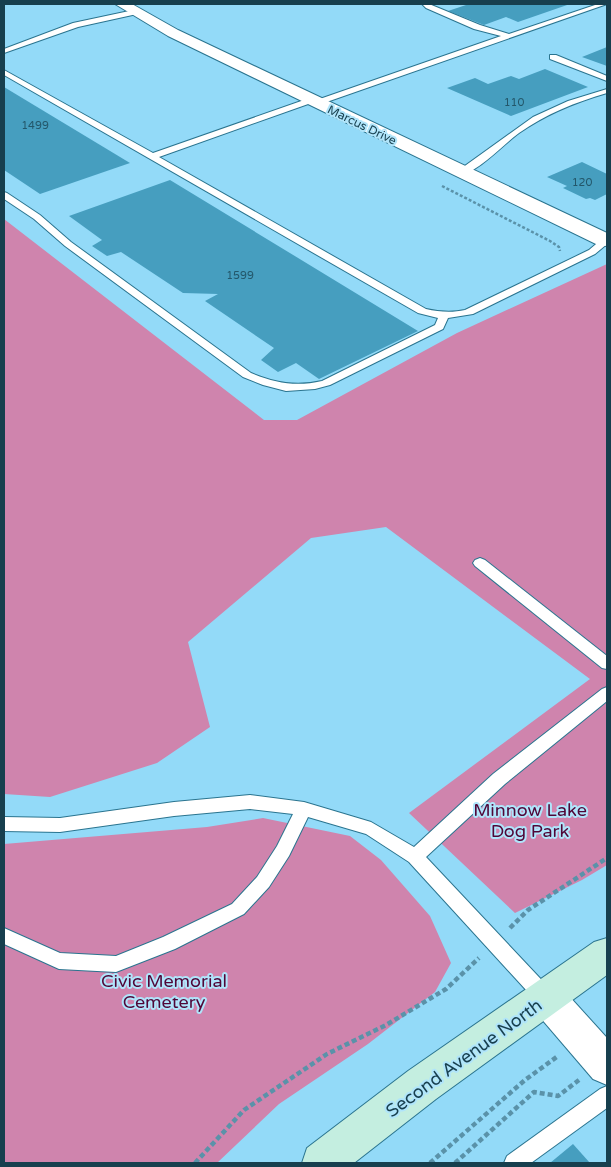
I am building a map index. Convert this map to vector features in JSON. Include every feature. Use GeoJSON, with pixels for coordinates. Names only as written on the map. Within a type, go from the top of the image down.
{"type":"FeatureCollection","features":[{"type":"Feature","properties":{"kind":"main road","name":"Second Avenue North"},"geometry":{"type":"LineString","coordinates":[[322,1163],[422,1085],[607,954]]}},
{"type":"Feature","properties":{"kind":"street","name":"Marcus Drive"},"geometry":{"type":"LineString","coordinates":[[128,8],[313,102],[606,240]]}},
{"type":"Feature","properties":{"kind":"street"},"geometry":{"type":"LineString","coordinates":[[546,997],[600,1066]]}},
{"type":"Feature","properties":{"kind":"lane"},"geometry":{"type":"LineString","coordinates":[[425,4],[428,7],[477,27],[509,36]]}},
{"type":"Feature","properties":{"kind":"lane"},"geometry":{"type":"LineString","coordinates":[[151,157],[604,4]]}},
{"type":"Feature","properties":{"kind":"lane"},"geometry":{"type":"LineString","coordinates":[[4,50],[128,8]]}},
{"type":"Feature","properties":{"kind":"lane"},"geometry":{"type":"LineString","coordinates":[[553,57],[607,79]]}},
{"type":"Feature","properties":{"kind":"lane"},"geometry":{"type":"LineString","coordinates":[[4,72],[422,311],[444,316],[456,316],[469,312],[592,252],[606,240]]}},
{"type":"Feature","properties":{"kind":"lane"},"geometry":{"type":"LineString","coordinates":[[459,172],[473,166],[515,132],[536,118],[607,92]]}},
{"type":"Feature","properties":{"kind":"lane"},"geometry":{"type":"LineString","coordinates":[[4,195],[37,217],[68,244],[247,375],[272,386],[308,388],[326,383],[439,327],[444,316]]}},
{"type":"Feature","properties":{"kind":"lane"},"geometry":{"type":"LineString","coordinates":[[480,563],[607,664]]}},
{"type":"Feature","properties":{"kind":"lane"},"geometry":{"type":"LineString","coordinates":[[415,857],[499,780],[607,693]]}},
{"type":"Feature","properties":{"kind":"lane"},"geometry":{"type":"LineString","coordinates":[[4,824],[60,825],[174,809],[250,802],[304,809],[371,829],[415,857],[546,997]]}},
{"type":"Feature","properties":{"kind":"lane"},"geometry":{"type":"LineString","coordinates":[[4,936],[59,961],[116,964],[168,943],[238,909],[262,882],[278,858],[304,809]]}},
{"type":"Feature","properties":{"kind":"lane"},"geometry":{"type":"LineString","coordinates":[[514,1163],[600,1066]]}},
{"type":"Feature","properties":{"kind":"path"},"geometry":{"type":"LineString","coordinates":[[436,184],[550,241],[559,247],[562,254]]}},
{"type":"Feature","properties":{"kind":"path"},"geometry":{"type":"LineString","coordinates":[[195,1163],[244,1110],[327,1054],[386,1025],[446,989],[528,910],[607,858]]}},
{"type":"Feature","properties":{"kind":"path"},"geometry":{"type":"LineString","coordinates":[[430,1163],[525,1080],[600,1066]]}},
{"type":"Feature","properties":{"kind":"path"},"geometry":{"type":"LineString","coordinates":[[455,1163],[534,1092],[558,1096],[600,1066]]}},
{"type":"Feature","properties":{"kind":"green space","name":"Minnow Lake Dog Park"},"geometry":{"type":"Polygon","coordinates":[[[4,219],[264,420],[297,420],[457,333],[607,264],[607,865],[582,880],[515,913],[409,813],[590,679],[386,527],[311,538],[188,642],[210,727],[157,763],[50,797],[4,794],[4,219]]]}},
{"type":"Feature","properties":{"kind":"green space","name":"Civic Memorial Cemetery"},"geometry":{"type":"Polygon","coordinates":[[[263,818],[350,836],[381,860],[430,916],[451,963],[435,992],[368,1044],[279,1104],[217,1163],[4,1163],[4,844],[207,827],[263,818]]]}},
{"type":"Feature","properties":{"kind":"building"},"geometry":{"type":"Polygon","coordinates":[[[469,4],[570,4],[518,22],[506,17],[484,25],[448,11],[469,4]]]}},
{"type":"Feature","properties":{"kind":"building"},"geometry":{"type":"Polygon","coordinates":[[[607,47],[607,66],[582,57],[607,47]]]}},
{"type":"Feature","properties":{"kind":"building"},"geometry":{"type":"Polygon","coordinates":[[[545,69],[588,87],[511,116],[447,88],[475,78],[488,84],[511,76],[519,79],[545,69]]]}},
{"type":"Feature","properties":{"kind":"building"},"geometry":{"type":"Polygon","coordinates":[[[4,87],[130,163],[40,194],[4,170],[4,87]]]}},
{"type":"Feature","properties":{"kind":"building"},"geometry":{"type":"Polygon","coordinates":[[[582,162],[607,174],[607,194],[595,200],[586,199],[563,188],[567,186],[547,177],[582,162]]]}},
{"type":"Feature","properties":{"kind":"building"},"geometry":{"type":"Polygon","coordinates":[[[170,180],[418,331],[319,379],[296,363],[278,372],[261,360],[274,348],[205,301],[218,294],[183,293],[121,252],[107,256],[92,246],[102,240],[69,216],[170,180]]]}},
{"type":"Feature","properties":{"kind":"building"},"geometry":{"type":"Polygon","coordinates":[[[573,1144],[590,1163],[550,1163],[573,1144]]]}}]}
